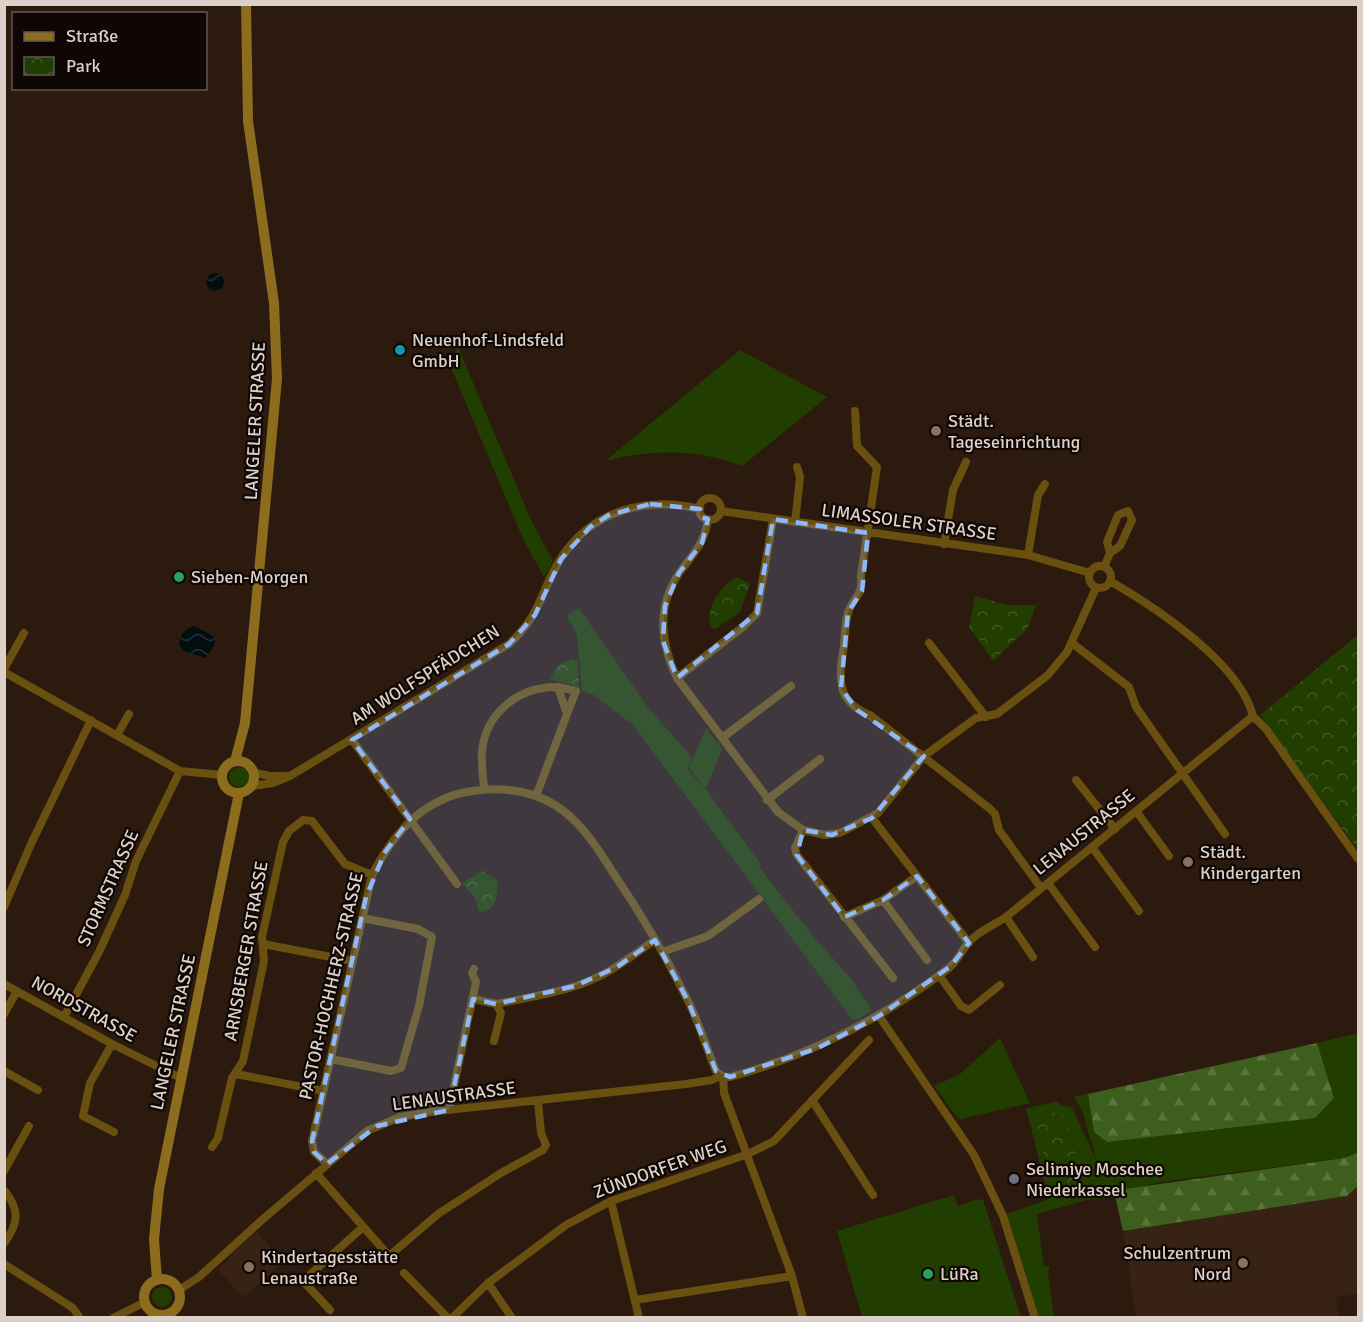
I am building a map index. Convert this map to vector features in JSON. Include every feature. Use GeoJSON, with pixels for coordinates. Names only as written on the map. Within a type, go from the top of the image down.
{"type":"FeatureCollection","features":[{"type":"Feature","properties":{"kind":"street","name":"LANGELER STRASSE"},"geometry":{"type":"LineString","coordinates":[[235,761],[245,723],[277,379],[273,295],[248,121],[246,4]]}},
{"type":"Feature","properties":{"kind":"street"},"geometry":{"type":"LineString","coordinates":[[855,411],[857,446],[877,467],[861,576],[862,591],[848,612],[839,677],[841,688],[857,710],[870,715],[995,814],[999,830],[1095,947]]}},
{"type":"Feature","properties":{"kind":"street"},"geometry":{"type":"LineString","coordinates":[[944,544],[953,490],[966,462]]}},
{"type":"Feature","properties":{"kind":"street"},"geometry":{"type":"LineString","coordinates":[[795,522],[801,477],[797,467]]}},
{"type":"Feature","properties":{"kind":"street"},"geometry":{"type":"LineString","coordinates":[[1028,555],[1038,495],[1045,484]]}},
{"type":"Feature","properties":{"kind":"street"},"geometry":{"type":"LineString","coordinates":[[712,498],[719,503],[721,512],[716,518],[708,519],[703,517],[700,508],[704,501],[712,498]]}},
{"type":"Feature","properties":{"kind":"street","name":"AM WOLFSPFÄDCHEN"},"geometry":{"type":"LineString","coordinates":[[252,786],[273,783],[290,776],[509,644],[535,615],[566,552],[583,533],[601,520],[631,507],[650,504],[673,504],[700,508]]}},
{"type":"Feature","properties":{"kind":"street","name":"LIMASSOLER STRASSE"},"geometry":{"type":"LineString","coordinates":[[721,512],[1028,555],[1090,573]]}},
{"type":"Feature","properties":{"kind":"street"},"geometry":{"type":"LineString","coordinates":[[708,519],[702,543],[679,573],[665,606],[663,641],[677,678],[767,800],[790,823],[803,830],[832,835],[872,818],[924,756],[971,721],[997,714],[1041,681],[1058,664],[1072,643],[1096,588]]}},
{"type":"Feature","properties":{"kind":"street"},"geometry":{"type":"LineString","coordinates":[[677,678],[744,626],[757,613],[773,519]]}},
{"type":"Feature","properties":{"kind":"street"},"geometry":{"type":"LineString","coordinates":[[1104,567],[1110,553]]}},
{"type":"Feature","properties":{"kind":"street"},"geometry":{"type":"LineString","coordinates":[[1096,567],[1104,567],[1110,573],[1110,581],[1105,588],[1096,588],[1090,582],[1090,573],[1096,567]]}},
{"type":"Feature","properties":{"kind":"street"},"geometry":{"type":"LineString","coordinates":[[1110,581],[1178,624],[1243,693],[1253,716],[1273,738],[1359,859]]}},
{"type":"Feature","properties":{"kind":"street"},"geometry":{"type":"LineString","coordinates":[[24,633],[5,673],[180,771],[222,775]]}},
{"type":"Feature","properties":{"kind":"street"},"geometry":{"type":"LineString","coordinates":[[929,643],[986,717]]}},
{"type":"Feature","properties":{"kind":"street"},"geometry":{"type":"LineString","coordinates":[[1072,643],[1130,687],[1136,707],[1179,765],[1225,834]]}},
{"type":"Feature","properties":{"kind":"street"},"geometry":{"type":"LineString","coordinates":[[722,738],[792,686]]}},
{"type":"Feature","properties":{"kind":"street"},"geometry":{"type":"LineString","coordinates":[[558,687],[567,714]]}},
{"type":"Feature","properties":{"kind":"street"},"geometry":{"type":"LineString","coordinates":[[484,789],[483,742],[500,710],[528,691],[558,687],[576,691],[536,796]]}},
{"type":"Feature","properties":{"kind":"street"},"geometry":{"type":"LineString","coordinates":[[117,735],[129,714]]}},
{"type":"Feature","properties":{"kind":"street","name":"LENAUSTRASSE"},"geometry":{"type":"LineString","coordinates":[[179,1290],[200,1277],[315,1173],[377,1126],[405,1116],[712,1080],[776,1065],[808,1052],[879,1016],[939,975],[960,958],[969,943],[1006,917],[1253,716]]}},
{"type":"Feature","properties":{"kind":"street"},"geometry":{"type":"LineString","coordinates":[[4,907],[31,844],[91,720]]}},
{"type":"Feature","properties":{"kind":"street","name":"LANGELER STRASSE"},"geometry":{"type":"LineString","coordinates":[[245,723],[251,768]]}},
{"type":"Feature","properties":{"kind":"street"},"geometry":{"type":"LineString","coordinates":[[352,740],[457,884]]}},
{"type":"Feature","properties":{"kind":"street"},"geometry":{"type":"LineString","coordinates":[[767,800],[820,759]]}},
{"type":"Feature","properties":{"kind":"street"},"geometry":{"type":"LineString","coordinates":[[251,768],[252,786],[239,793],[227,788],[222,775],[226,766],[235,761],[251,768],[269,776],[290,776]]}},
{"type":"Feature","properties":{"kind":"street","name":"STORMSTRASSE"},"geometry":{"type":"LineString","coordinates":[[64,1017],[99,952],[125,895],[136,861],[180,771]]}},
{"type":"Feature","properties":{"kind":"street"},"geometry":{"type":"LineString","coordinates":[[1076,780],[1115,829]]}},
{"type":"Feature","properties":{"kind":"street","name":"PASTOR-HOCHHERZ-STRASSE"},"geometry":{"type":"LineString","coordinates":[[327,1164],[314,1152],[312,1141],[372,875],[385,852],[410,820],[438,801],[484,789],[512,790],[536,796],[555,805],[580,826],[603,855],[656,940],[688,1001],[723,1077],[724,1093],[792,1276],[803,1317]]}},
{"type":"Feature","properties":{"kind":"street","name":"LANGELER STRASSE"},"geometry":{"type":"LineString","coordinates":[[157,1280],[154,1239],[159,1189],[179,1077],[239,793]]}},
{"type":"Feature","properties":{"kind":"street"},"geometry":{"type":"LineString","coordinates":[[1136,811],[1169,856]]}},
{"type":"Feature","properties":{"kind":"street"},"geometry":{"type":"LineString","coordinates":[[872,818],[969,943]]}},
{"type":"Feature","properties":{"kind":"street","name":"ARNSBERGER STRASSE"},"geometry":{"type":"LineString","coordinates":[[212,1147],[218,1138],[232,1078],[243,1061],[264,961],[262,937],[283,842],[297,823],[312,821],[345,864],[372,875]]}},
{"type":"Feature","properties":{"kind":"street"},"geometry":{"type":"LineString","coordinates":[[803,830],[795,848],[797,855],[892,978]]}},
{"type":"Feature","properties":{"kind":"street"},"geometry":{"type":"LineString","coordinates":[[1092,847],[1139,910]]}},
{"type":"Feature","properties":{"kind":"street"},"geometry":{"type":"LineString","coordinates":[[844,917],[882,900],[917,876]]}},
{"type":"Feature","properties":{"kind":"street"},"geometry":{"type":"LineString","coordinates":[[662,952],[708,936],[759,899]]}},
{"type":"Feature","properties":{"kind":"street"},"geometry":{"type":"LineString","coordinates":[[882,900],[927,960]]}},
{"type":"Feature","properties":{"kind":"street"},"geometry":{"type":"LineString","coordinates":[[1006,917],[1033,957]]}},
{"type":"Feature","properties":{"kind":"street"},"geometry":{"type":"LineString","coordinates":[[331,1059],[391,1071],[401,1068],[419,1006],[432,937],[418,929],[362,918]]}},
{"type":"Feature","properties":{"kind":"street"},"geometry":{"type":"LineString","coordinates":[[473,999],[496,1004],[550,993],[587,981],[616,967],[656,940]]}},
{"type":"Feature","properties":{"kind":"street"},"geometry":{"type":"LineString","coordinates":[[263,944],[352,961]]}},
{"type":"Feature","properties":{"kind":"street"},"geometry":{"type":"LineString","coordinates":[[449,1110],[477,980],[472,973],[474,969]]}},
{"type":"Feature","properties":{"kind":"street"},"geometry":{"type":"LineString","coordinates":[[939,975],[962,1006],[969,1010],[1000,985]]}},
{"type":"Feature","properties":{"kind":"street","name":"NORDSTRASSE"},"geometry":{"type":"LineString","coordinates":[[4,984],[112,1044],[179,1077]]}},
{"type":"Feature","properties":{"kind":"street"},"geometry":{"type":"LineString","coordinates":[[4,1014],[17,991]]}},
{"type":"Feature","properties":{"kind":"street"},"geometry":{"type":"LineString","coordinates":[[494,1041],[501,1013],[496,1004]]}},
{"type":"Feature","properties":{"kind":"street"},"geometry":{"type":"LineString","coordinates":[[879,1016],[974,1155],[1003,1216],[1035,1317]]}},
{"type":"Feature","properties":{"kind":"street","name":"ZÜNDORFER WEG"},"geometry":{"type":"LineString","coordinates":[[404,1273],[450,1317],[488,1283],[566,1225],[611,1202],[748,1154],[774,1141],[869,1040]]}},
{"type":"Feature","properties":{"kind":"street"},"geometry":{"type":"LineString","coordinates":[[112,1044],[90,1083],[83,1116],[114,1132]]}},
{"type":"Feature","properties":{"kind":"street"},"geometry":{"type":"LineString","coordinates":[[4,1071],[38,1090]]}},
{"type":"Feature","properties":{"kind":"street"},"geometry":{"type":"LineString","coordinates":[[236,1074],[323,1091]]}},
{"type":"Feature","properties":{"kind":"street"},"geometry":{"type":"LineString","coordinates":[[812,1100],[873,1195]]}},
{"type":"Feature","properties":{"kind":"street"},"geometry":{"type":"LineString","coordinates":[[315,1173],[389,1256],[438,1214],[501,1173],[543,1150],[546,1145],[541,1133],[538,1101]]}},
{"type":"Feature","properties":{"kind":"street"},"geometry":{"type":"LineString","coordinates":[[4,1171],[30,1126]]}},
{"type":"Feature","properties":{"kind":"street"},"geometry":{"type":"LineString","coordinates":[[4,1190],[14,1202],[17,1214],[16,1224],[4,1243]]}},
{"type":"Feature","properties":{"kind":"street"},"geometry":{"type":"LineString","coordinates":[[611,1202],[639,1317]]}},
{"type":"Feature","properties":{"kind":"street"},"geometry":{"type":"LineString","coordinates":[[330,1310],[303,1281],[363,1227]]}},
{"type":"Feature","properties":{"kind":"street"},"geometry":{"type":"LineString","coordinates":[[4,1264],[73,1308],[80,1317]]}},
{"type":"Feature","properties":{"kind":"street"},"geometry":{"type":"LineString","coordinates":[[635,1300],[792,1276]]}},
{"type":"Feature","properties":{"kind":"street"},"geometry":{"type":"LineString","coordinates":[[157,1280],[172,1282],[179,1290],[180,1301],[170,1315],[155,1313],[145,1302],[148,1286],[157,1280]]}},
{"type":"Feature","properties":{"kind":"street"},"geometry":{"type":"LineString","coordinates":[[488,1283],[512,1317]]}},
{"type":"Feature","properties":{"kind":"street"},"geometry":{"type":"LineString","coordinates":[[113,1317],[145,1302]]}},
{"type":"Feature","properties":{"kind":"highlighted area"},"geometry":{"type":"Polygon","coordinates":[[[650,504],[700,509],[701,517],[708,519],[702,543],[679,573],[665,606],[663,641],[677,678],[757,613],[773,519],[829,526],[868,533],[862,591],[848,612],[841,688],[857,710],[924,756],[872,818],[832,835],[803,830],[797,855],[844,917],[883,900],[917,876],[969,943],[951,966],[879,1016],[818,1048],[730,1077],[716,1071],[688,1001],[655,940],[617,967],[575,986],[496,1004],[473,999],[449,1110],[377,1126],[327,1164],[314,1152],[312,1141],[366,897],[385,852],[410,819],[352,740],[509,644],[535,615],[561,559],[590,527],[609,515],[650,504]]]}},
{"type":"Feature","properties":{"kind":"shaded area","name":"Schulzentrum Nord"},"geometry":{"type":"Polygon","coordinates":[[[1358,1186],[1358,1294],[1336,1297],[1339,1317],[1136,1317],[1123,1231],[1347,1196],[1358,1186]]]}},
{"type":"Feature","properties":{"kind":"shaded area","name":"Kindertagesstätte Lenaustraße"},"geometry":{"type":"Polygon","coordinates":[[[256,1231],[283,1262],[243,1298],[218,1269],[230,1257],[229,1255],[256,1231]]]}},
{"type":"Feature","properties":{"kind":"green space"},"geometry":{"type":"Polygon","coordinates":[[[458,347],[531,520],[553,561],[544,577],[523,539],[449,363],[458,347]]]}},
{"type":"Feature","properties":{"kind":"green space"},"geometry":{"type":"Polygon","coordinates":[[[740,350],[827,397],[742,466],[708,456],[674,453],[640,454],[605,461],[740,350]]]}},
{"type":"Feature","properties":{"kind":"green space"},"geometry":{"type":"Polygon","coordinates":[[[738,577],[750,584],[740,612],[715,629],[710,627],[712,604],[720,591],[738,577]]]}},
{"type":"Feature","properties":{"kind":"green space"},"geometry":{"type":"Polygon","coordinates":[[[975,596],[1008,605],[1036,605],[1028,628],[993,661],[969,627],[975,596]]]}},
{"type":"Feature","properties":{"kind":"green space"},"geometry":{"type":"Polygon","coordinates":[[[579,608],[649,709],[692,757],[688,770],[707,791],[761,864],[759,867],[812,935],[852,980],[872,1011],[858,1019],[852,1019],[633,725],[594,695],[582,691],[577,635],[567,616],[579,608]]]}},
{"type":"Feature","properties":{"kind":"green space"},"geometry":{"type":"Polygon","coordinates":[[[1358,635],[1358,850],[1260,715],[1358,635]]]}},
{"type":"Feature","properties":{"kind":"green space"},"geometry":{"type":"Polygon","coordinates":[[[572,659],[578,662],[579,687],[550,679],[558,665],[572,659]]]}},
{"type":"Feature","properties":{"kind":"green space"},"geometry":{"type":"Polygon","coordinates":[[[706,728],[722,749],[706,789],[689,768],[706,728]]]}},
{"type":"Feature","properties":{"kind":"green space"},"geometry":{"type":"Polygon","coordinates":[[[239,767],[246,770],[249,777],[246,784],[239,787],[232,784],[229,777],[232,770],[239,767]]]}},
{"type":"Feature","properties":{"kind":"green space"},"geometry":{"type":"Polygon","coordinates":[[[483,871],[497,880],[496,901],[490,909],[479,912],[475,898],[462,883],[483,871]]]}},
{"type":"Feature","properties":{"kind":"green space"},"geometry":{"type":"Polygon","coordinates":[[[1358,1033],[1358,1180],[1356,1153],[1344,1158],[1162,1182],[1110,1193],[1111,1197],[1087,1200],[1079,1167],[1046,1104],[1057,1101],[1061,1105],[1072,1107],[1097,1162],[1082,1110],[1074,1097],[1088,1094],[1094,1132],[1334,1098],[1317,1043],[1358,1033]]]}},
{"type":"Feature","properties":{"kind":"green space"},"geometry":{"type":"Polygon","coordinates":[[[1000,1038],[1030,1103],[961,1119],[957,1117],[934,1086],[960,1074],[1000,1038]]]}},
{"type":"Feature","properties":{"kind":"green space"},"geometry":{"type":"Polygon","coordinates":[[[1317,1043],[1334,1098],[1315,1118],[1107,1142],[1094,1132],[1088,1094],[1317,1043]]]}},
{"type":"Feature","properties":{"kind":"green space"},"geometry":{"type":"Polygon","coordinates":[[[1046,1104],[1052,1113],[1065,1115],[1087,1200],[1077,1203],[1075,1188],[1052,1190],[1032,1107],[1046,1104]]]}},
{"type":"Feature","properties":{"kind":"green space"},"geometry":{"type":"Polygon","coordinates":[[[1032,1107],[1052,1190],[1076,1188],[1077,1203],[1037,1214],[1044,1267],[1050,1266],[1048,1273],[1054,1317],[1039,1317],[1004,1215],[1049,1199],[1026,1109],[1032,1107]]]}},
{"type":"Feature","properties":{"kind":"green space"},"geometry":{"type":"Polygon","coordinates":[[[1357,1153],[1358,1186],[1347,1196],[1123,1231],[1115,1196],[1117,1190],[1344,1158],[1357,1153]]]}},
{"type":"Feature","properties":{"kind":"green space","name":"LüRa"},"geometry":{"type":"Polygon","coordinates":[[[954,1195],[958,1206],[977,1199],[983,1200],[1021,1317],[862,1317],[837,1231],[954,1195]]]}},
{"type":"Feature","properties":{"kind":"green space"},"geometry":{"type":"Polygon","coordinates":[[[162,1287],[169,1290],[172,1297],[169,1304],[162,1307],[155,1304],[152,1297],[155,1290],[162,1287]]]}},
{"type":"Feature","properties":{"kind":"water"},"geometry":{"type":"Polygon","coordinates":[[[211,273],[219,273],[224,278],[222,289],[211,291],[206,286],[206,278],[211,273]]]}},
{"type":"Feature","properties":{"kind":"water"},"geometry":{"type":"Polygon","coordinates":[[[194,626],[215,637],[214,646],[205,658],[184,651],[179,645],[184,632],[194,626]]]}},
{"type":"Feature","properties":{"kind":"place","name":"Neuenhof-Lindsfeld GmbH"},"geometry":{"type":"Point","coordinates":[400,350]}},
{"type":"Feature","properties":{"kind":"place","name":"Städt. Tageseinrichtung"},"geometry":{"type":"Point","coordinates":[936,431]}},
{"type":"Feature","properties":{"kind":"place","name":"Sieben-Morgen"},"geometry":{"type":"Point","coordinates":[179,577]}},
{"type":"Feature","properties":{"kind":"place","name":"Städt. Kindergarten"},"geometry":{"type":"Point","coordinates":[1188,862]}},
{"type":"Feature","properties":{"kind":"place","name":"Selimiye Moschee Niederkassel"},"geometry":{"type":"Point","coordinates":[1014,1179]}},
{"type":"Feature","properties":{"kind":"place","name":"Schulzentrum Nord"},"geometry":{"type":"Point","coordinates":[1243,1263]}},
{"type":"Feature","properties":{"kind":"place","name":"Kindertagesstätte Lenaustraße"},"geometry":{"type":"Point","coordinates":[249,1267]}},
{"type":"Feature","properties":{"kind":"place","name":"LüRa"},"geometry":{"type":"Point","coordinates":[928,1274]}}]}
